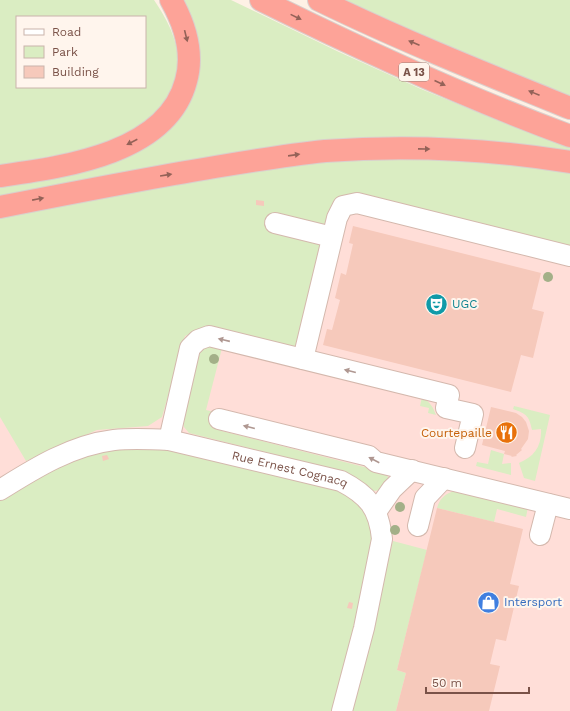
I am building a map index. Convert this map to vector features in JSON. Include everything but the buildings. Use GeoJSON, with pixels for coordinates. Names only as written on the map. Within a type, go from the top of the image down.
{"type":"FeatureCollection","features":[{"type":"Feature","properties":{"kind":"highway"},"geometry":{"type":"LineString","coordinates":[[0,176],[55,166],[101,155],[133,142],[150,132],[164,120],[180,98],[186,83],[189,67],[187,37],[182,22],[171,0]]}},
{"type":"Feature","properties":{"kind":"highway","name":"A 13"},"geometry":{"type":"LineString","coordinates":[[261,0],[378,56],[470,96],[570,136]]}},
{"type":"Feature","properties":{"kind":"highway","name":"A 13"},"geometry":{"type":"LineString","coordinates":[[319,0],[355,18],[570,108]]}},
{"type":"Feature","properties":{"kind":"highway"},"geometry":{"type":"LineString","coordinates":[[0,207],[245,162],[325,152],[407,149],[452,150],[537,157],[570,162]]}},
{"type":"Feature","properties":{"kind":"street"},"geometry":{"type":"LineString","coordinates":[[303,359],[336,218],[343,206],[357,203],[570,256]]}},
{"type":"Feature","properties":{"kind":"street"},"geometry":{"type":"LineString","coordinates":[[275,223],[332,237]]}},
{"type":"Feature","properties":{"kind":"street"},"geometry":{"type":"LineString","coordinates":[[169,440],[190,348],[198,340],[209,336],[449,395],[446,408],[473,414],[465,448]]}},
{"type":"Feature","properties":{"kind":"street"},"geometry":{"type":"LineString","coordinates":[[219,420],[369,456],[376,462],[570,509]]}},
{"type":"Feature","properties":{"kind":"street","name":"Rue Ernest Cognacq"},"geometry":{"type":"LineString","coordinates":[[0,490],[50,460],[83,448],[113,440],[169,440],[341,482],[357,490],[368,500],[376,512],[381,525],[382,539],[364,628],[342,711]]}},
{"type":"Feature","properties":{"kind":"street"},"geometry":{"type":"LineString","coordinates":[[376,512],[392,489],[412,470]]}},
{"type":"Feature","properties":{"kind":"street"},"geometry":{"type":"LineString","coordinates":[[418,526],[425,498],[444,478]]}},
{"type":"Feature","properties":{"kind":"street"},"geometry":{"type":"LineString","coordinates":[[540,534],[548,504]]}},
{"type":"Feature","properties":{"kind":"shaded area"},"geometry":{"type":"Polygon","coordinates":[[[155,196],[570,217],[570,711],[0,711],[0,234],[155,196]]]}},
{"type":"Feature","properties":{"kind":"green space"},"geometry":{"type":"Polygon","coordinates":[[[0,0],[154,0],[171,30],[177,52],[177,74],[165,100],[156,113],[133,130],[97,145],[57,155],[0,165],[0,0]]]}},
{"type":"Feature","properties":{"kind":"green space"},"geometry":{"type":"Polygon","coordinates":[[[177,0],[231,0],[339,52],[421,89],[502,122],[570,147],[570,153],[471,142],[0,196],[0,180],[105,158],[187,94],[177,0]]]}},
{"type":"Feature","properties":{"kind":"green space"},"geometry":{"type":"Polygon","coordinates":[[[338,0],[570,0],[570,98],[338,0]]]}},
{"type":"Feature","properties":{"kind":"green space"},"geometry":{"type":"Polygon","coordinates":[[[373,157],[455,157],[570,171],[570,250],[354,197],[321,242],[296,353],[204,328],[185,336],[162,417],[148,426],[97,430],[26,461],[0,417],[0,216],[281,163],[373,157]]]}},
{"type":"Feature","properties":{"kind":"green space"},"geometry":{"type":"Polygon","coordinates":[[[206,343],[222,348],[206,410],[214,412],[217,426],[222,431],[384,472],[388,477],[388,485],[382,490],[373,491],[358,479],[341,471],[189,433],[184,427],[183,422],[193,362],[206,343]]]}},
{"type":"Feature","properties":{"kind":"green space"},"geometry":{"type":"Polygon","coordinates":[[[422,397],[431,405],[436,415],[428,413],[429,408],[420,406],[422,397]]]}},
{"type":"Feature","properties":{"kind":"green space"},"geometry":{"type":"Polygon","coordinates":[[[514,406],[550,415],[535,481],[524,478],[519,463],[529,458],[536,450],[540,441],[541,429],[532,430],[527,416],[513,409],[514,406]]]}},
{"type":"Feature","properties":{"kind":"green space"},"geometry":{"type":"Polygon","coordinates":[[[126,447],[164,447],[340,489],[354,498],[370,518],[374,541],[335,711],[0,711],[0,501],[42,474],[88,455],[126,447]]]}},
{"type":"Feature","properties":{"kind":"green space"},"geometry":{"type":"Polygon","coordinates":[[[491,450],[504,454],[502,464],[511,463],[511,475],[476,466],[477,462],[488,464],[491,450]]]}},
{"type":"Feature","properties":{"kind":"green space"},"geometry":{"type":"Polygon","coordinates":[[[454,491],[528,507],[526,517],[497,509],[494,522],[437,508],[443,497],[454,491]]]}},
{"type":"Feature","properties":{"kind":"green space"},"geometry":{"type":"Polygon","coordinates":[[[393,541],[427,550],[397,670],[406,673],[396,711],[351,711],[393,541]]]}},
{"type":"Feature","properties":{"kind":"place","name":"UGC"},"geometry":{"type":"Point","coordinates":[436,304]}},
{"type":"Feature","properties":{"kind":"place","name":"Courtepaille"},"geometry":{"type":"Point","coordinates":[507,433]}},
{"type":"Feature","properties":{"kind":"place","name":"Intersport"},"geometry":{"type":"Point","coordinates":[488,602]}}]}
